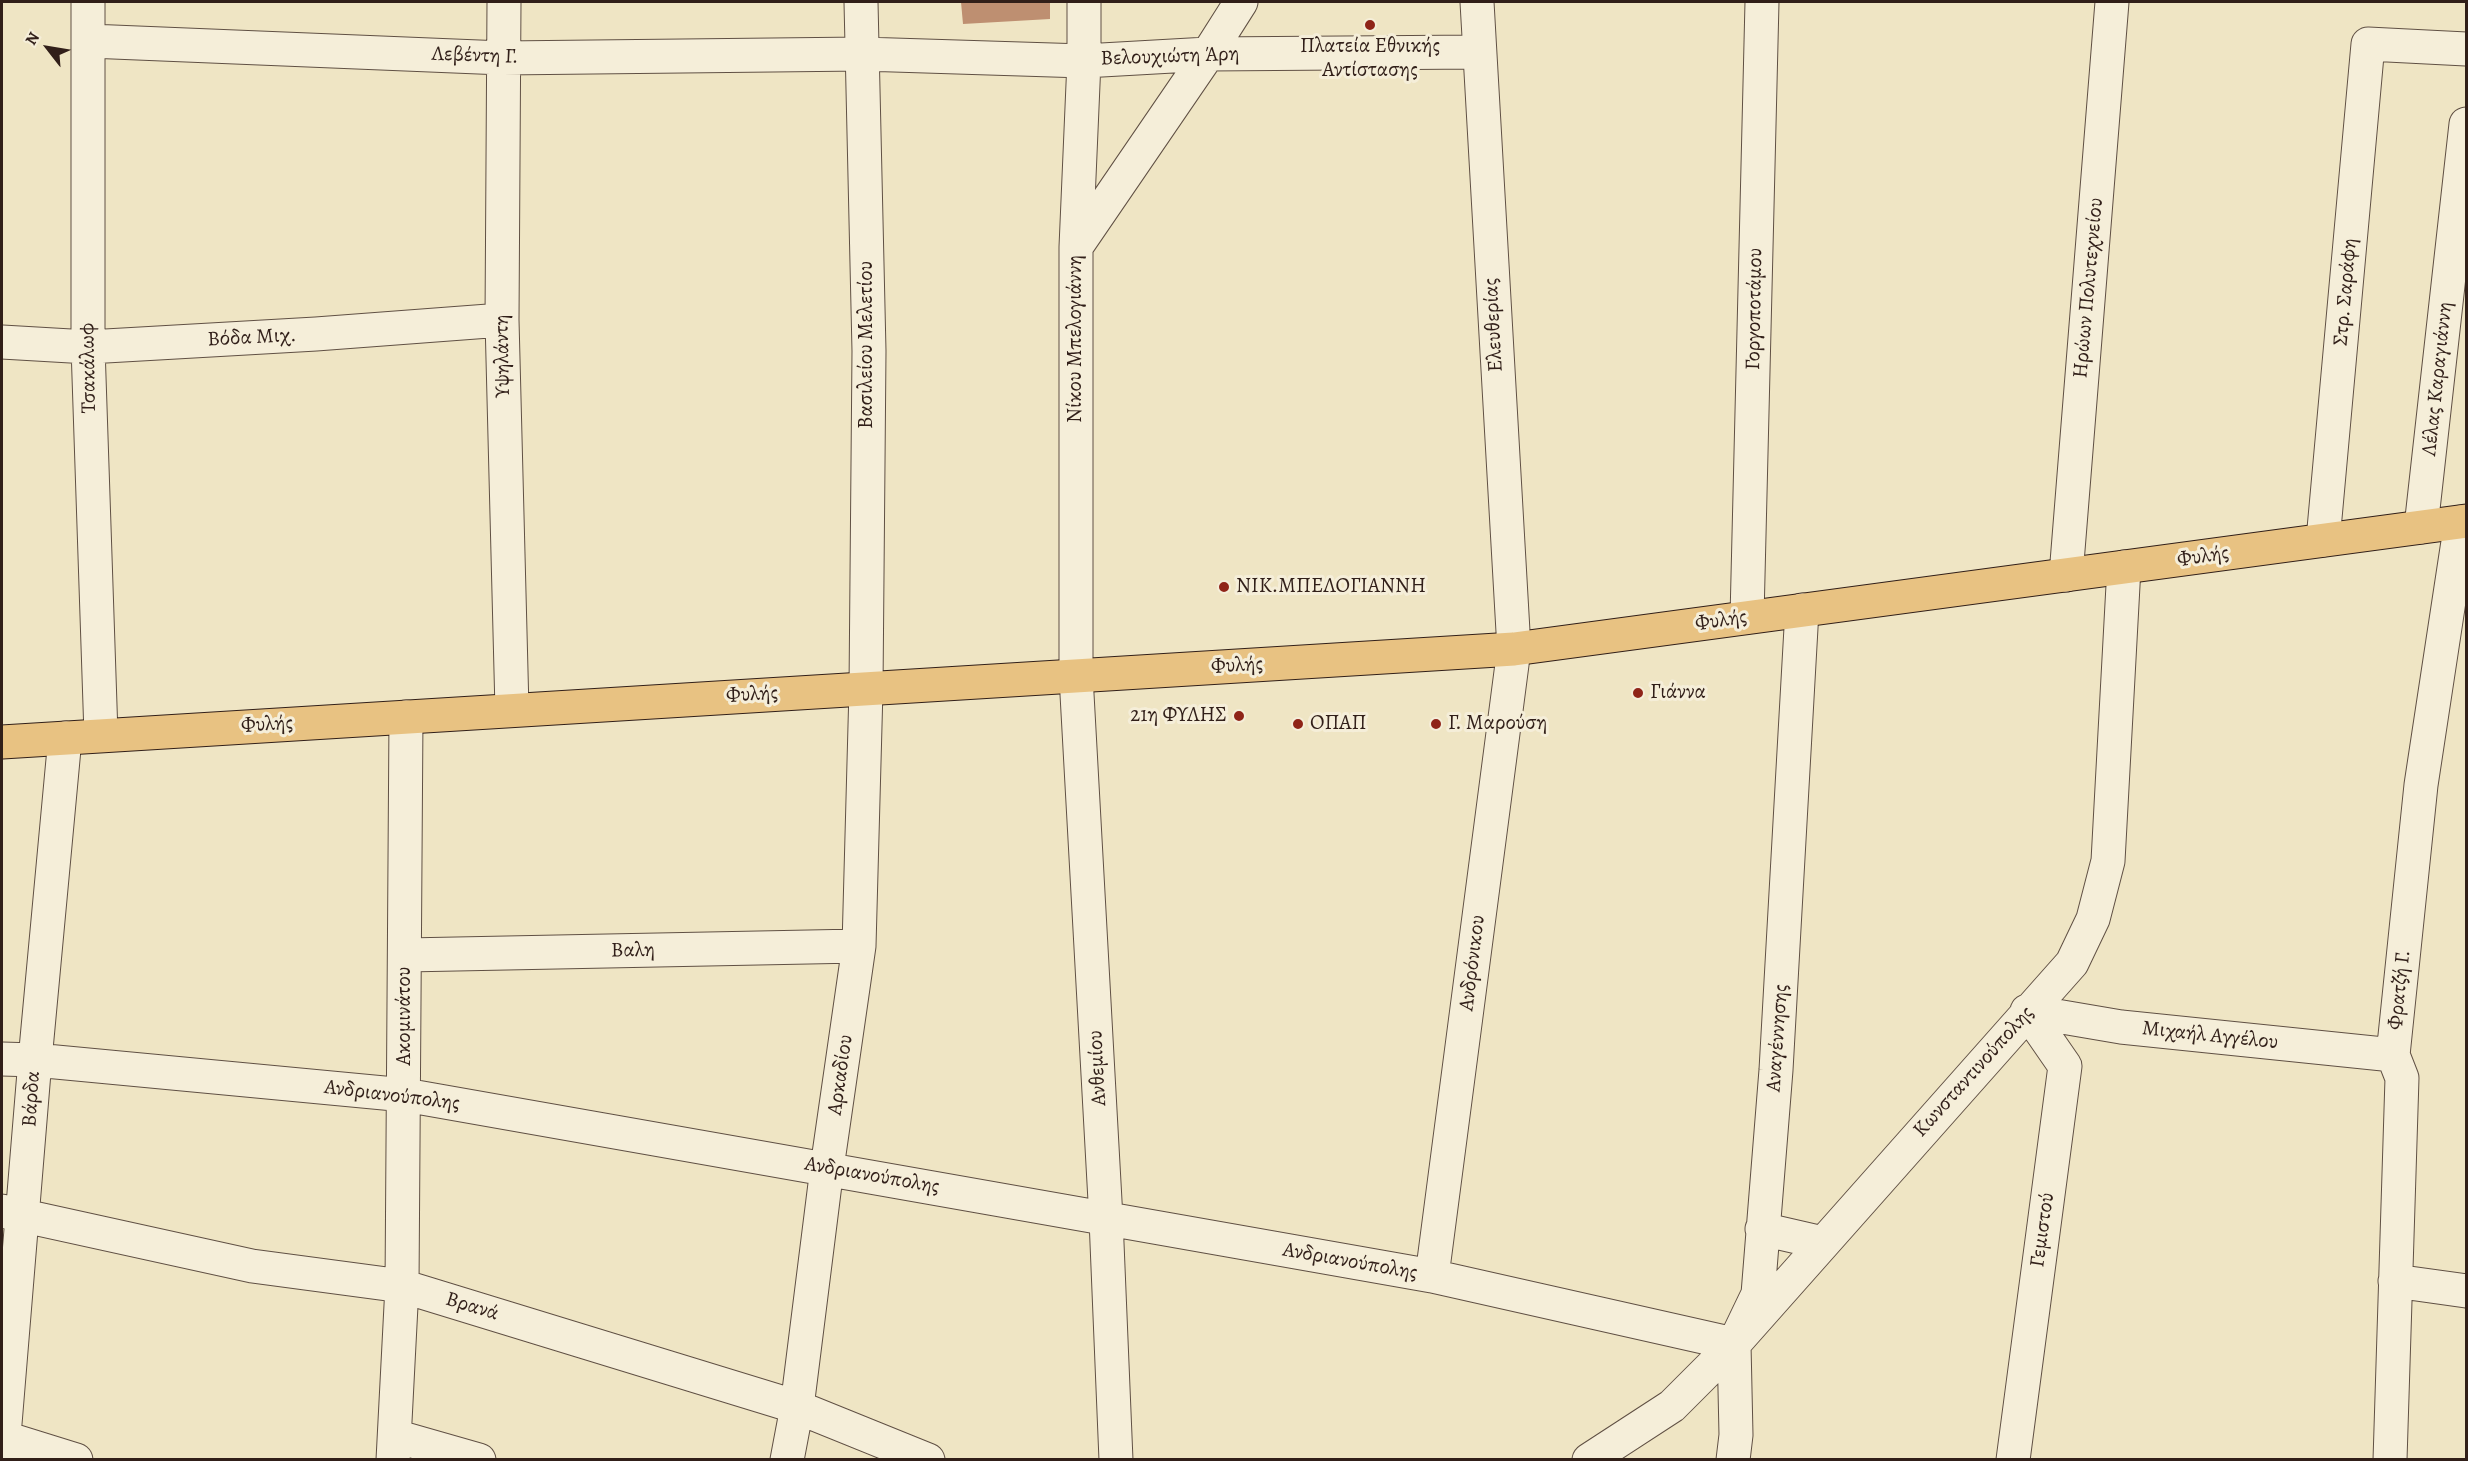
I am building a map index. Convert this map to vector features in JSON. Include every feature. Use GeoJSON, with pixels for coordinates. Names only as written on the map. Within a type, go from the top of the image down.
{"type":"FeatureCollection","features":[{"type":"Feature","properties":{"kind":"main road","name":"Φυλής"},"geometry":{"type":"LineString","coordinates":[[2,742],[1514,649],[2464,521]]}},
{"type":"Feature","properties":{"kind":"street","name":"Τσακάλωφ"},"geometry":{"type":"LineString","coordinates":[[88,2],[88,347],[101,735]]}},
{"type":"Feature","properties":{"kind":"street","name":"Υψηλάντη"},"geometry":{"type":"LineString","coordinates":[[504,2],[502,320],[512,710]]}},
{"type":"Feature","properties":{"kind":"street","name":"Βασιλείου Μελετίου"},"geometry":{"type":"LineString","coordinates":[[861,2],[869,351],[866,689]]}},
{"type":"Feature","properties":{"kind":"street","name":"Νίκου Μπελογιάννη"},"geometry":{"type":"LineString","coordinates":[[1076,676],[1076,247],[1084,61],[1084,2]]}},
{"type":"Feature","properties":{"kind":"street"},"geometry":{"type":"LineString","coordinates":[[1076,247],[1241,2]]}},
{"type":"Feature","properties":{"kind":"street","name":"Ελευθερίας"},"geometry":{"type":"LineString","coordinates":[[1477,2],[1478,52],[1514,649]]}},
{"type":"Feature","properties":{"kind":"street","name":"Γοργοποτάμου"},"geometry":{"type":"LineString","coordinates":[[1747,617],[1762,2]]}},
{"type":"Feature","properties":{"kind":"street","name":"Ηρώων Πολυτεχνείου"},"geometry":{"type":"LineString","coordinates":[[2066,575],[2112,2]]}},
{"type":"Feature","properties":{"kind":"street","name":"Λεβέντη Γ."},"geometry":{"type":"LineString","coordinates":[[89,41],[503,58],[862,54]]}},
{"type":"Feature","properties":{"kind":"street","name":"Στρ. Σαράφη"},"geometry":{"type":"LineString","coordinates":[[2323,540],[2368,44],[2466,49]]}},
{"type":"Feature","properties":{"kind":"street","name":"Βελουχιώτη Άρη"},"geometry":{"type":"LineString","coordinates":[[862,54],[1084,61],[1208,54],[1478,52]]}},
{"type":"Feature","properties":{"kind":"street","name":"Λέλας Καραγιάννη"},"geometry":{"type":"LineString","coordinates":[[2421,527],[2466,124]]}},
{"type":"Feature","properties":{"kind":"street","name":"Βόδα Μιχ."},"geometry":{"type":"LineString","coordinates":[[2,342],[88,347],[316,334],[502,320]]}},
{"type":"Feature","properties":{"kind":"street","name":"Φρατζή Γ."},"geometry":{"type":"LineString","coordinates":[[2390,1460],[2402,1078],[2393,1054],[2421,785],[2464,521]]}},
{"type":"Feature","properties":{"kind":"street","name":"Κωνσταντινούπολης"},"geometry":{"type":"LineString","coordinates":[[1589,1460],[1671,1406],[1734,1344],[2027,1011],[2072,963],[2093,919],[2108,861],[2124,567]]}},
{"type":"Feature","properties":{"kind":"street","name":"Αναγέννησης"},"geometry":{"type":"LineString","coordinates":[[1733,1460],[1736,1435],[1734,1344],[1758,1294],[1777,1059],[1802,610]]}},
{"type":"Feature","properties":{"kind":"street","name":"Ανδρόνικου"},"geometry":{"type":"LineString","coordinates":[[1432,1276],[1514,649]]}},
{"type":"Feature","properties":{"kind":"street","name":"Ανθεμίου"},"geometry":{"type":"LineString","coordinates":[[1076,676],[1106,1219],[1116,1460]]}},
{"type":"Feature","properties":{"kind":"street","name":"Αρκαδίου"},"geometry":{"type":"LineString","coordinates":[[787,1460],[797,1407],[827,1168],[859,946],[866,689]]}},
{"type":"Feature","properties":{"kind":"street","name":"Ακομινάτου"},"geometry":{"type":"LineString","coordinates":[[394,1448],[402,1286],[406,717]]}},
{"type":"Feature","properties":{"kind":"street","name":"Βάρδα"},"geometry":{"type":"LineString","coordinates":[[3,1445],[12,1213],[35,1060],[65,738]]}},
{"type":"Feature","properties":{"kind":"street","name":"Βαλη"},"geometry":{"type":"LineString","coordinates":[[406,955],[859,946]]}},
{"type":"Feature","properties":{"kind":"street","name":"Μιχαήλ Αγγέλου"},"geometry":{"type":"LineString","coordinates":[[2027,1011],[2121,1028],[2393,1054]]}},
{"type":"Feature","properties":{"kind":"street","name":"Γεμιστού"},"geometry":{"type":"LineString","coordinates":[[2013,1460],[2065,1066],[2027,1011]]}},
{"type":"Feature","properties":{"kind":"street","name":"Ανδριανούπολης"},"geometry":{"type":"LineString","coordinates":[[2,1059],[35,1060],[405,1095],[1432,1276],[1734,1344]]}},
{"type":"Feature","properties":{"kind":"street","name":"Βρανά"},"geometry":{"type":"LineString","coordinates":[[12,1213],[252,1266],[402,1286],[797,1407],[928,1460]]}},
{"type":"Feature","properties":{"kind":"street"},"geometry":{"type":"LineString","coordinates":[[1762,1229],[1823,1243]]}},
{"type":"Feature","properties":{"kind":"street"},"geometry":{"type":"LineString","coordinates":[[2395,1281],[2466,1291]]}},
{"type":"Feature","properties":{"kind":"street"},"geometry":{"type":"LineString","coordinates":[[3,1445],[76,1460]]}},
{"type":"Feature","properties":{"kind":"street"},"geometry":{"type":"LineString","coordinates":[[394,1448],[479,1460]]}},
{"type":"Feature","properties":{"kind":"place","name":"Πλατεία Εθνικής Αντίστασης"},"geometry":{"type":"Point","coordinates":[1370,25]}},
{"type":"Feature","properties":{"kind":"place","name":"ΝΙΚ.ΜΠΕΛΟΓΙΑΝΝΗ"},"geometry":{"type":"Point","coordinates":[1224,587]}},
{"type":"Feature","properties":{"kind":"place","name":"Γιάννα"},"geometry":{"type":"Point","coordinates":[1638,693]}},
{"type":"Feature","properties":{"kind":"place","name":"21η ΦΥΛΗΣ"},"geometry":{"type":"Point","coordinates":[1239,716]}},
{"type":"Feature","properties":{"kind":"place","name":"ΟΠΑΠ"},"geometry":{"type":"Point","coordinates":[1298,724]}},
{"type":"Feature","properties":{"kind":"place","name":"Γ. Μαρούση"},"geometry":{"type":"Point","coordinates":[1436,724]}}]}
